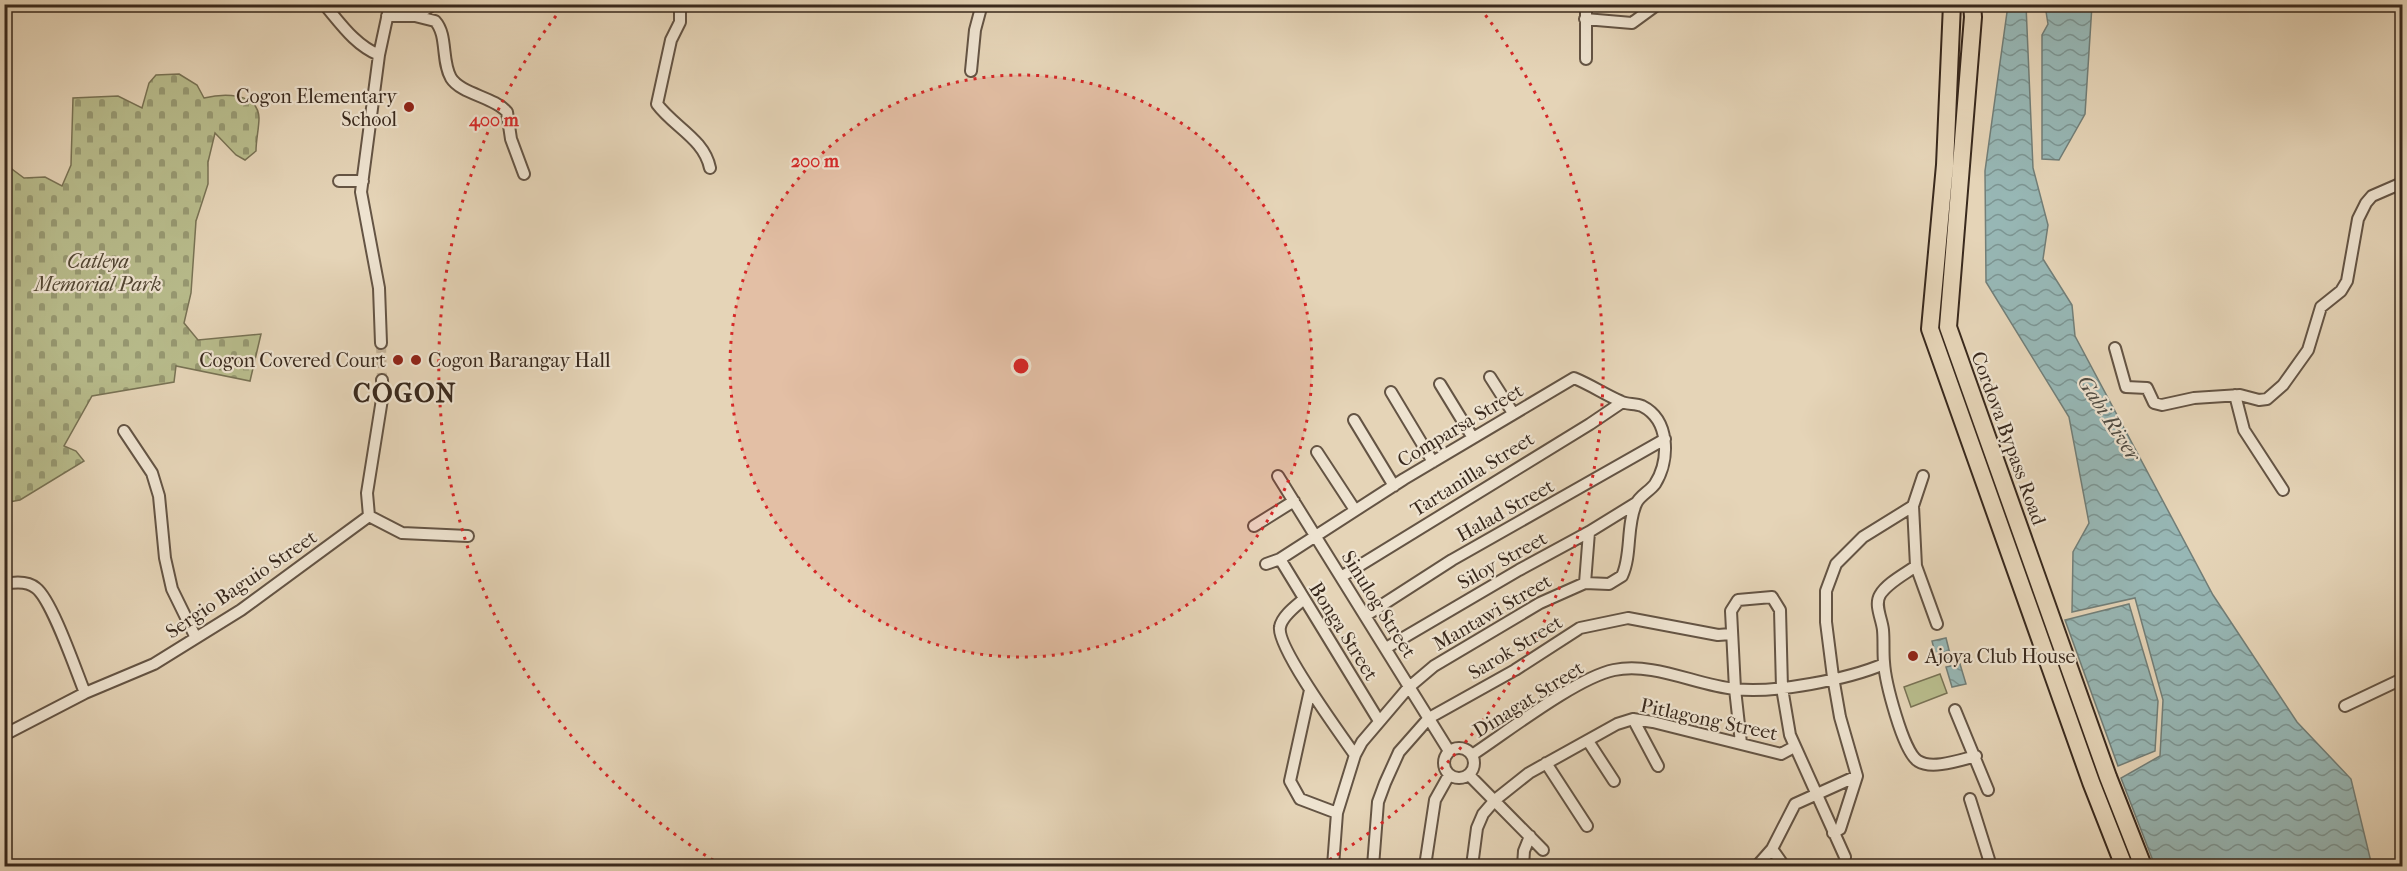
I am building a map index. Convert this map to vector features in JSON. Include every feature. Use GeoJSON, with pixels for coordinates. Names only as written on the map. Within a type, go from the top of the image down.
{"type":"FeatureCollection","features":[{"type":"Feature","properties":{"kind":"main road","name":"Cordova Bypass Road"},"geometry":{"type":"LineString","coordinates":[[1952,4],[1945,165],[1930,329],[2060,695],[2124,867]]}},
{"type":"Feature","properties":{"kind":"main road","name":"Cordova Bypass Road"},"geometry":{"type":"LineString","coordinates":[[1972,4],[1973,17],[1948,327],[2077,690],[2143,867]]}},
{"type":"Feature","properties":{"kind":"main road"},"geometry":{"type":"LineString","coordinates":[[2060,695],[2077,690]]}},
{"type":"Feature","properties":{"kind":"street"},"geometry":{"type":"LineString","coordinates":[[324,4],[355,40],[367,50],[379,55]]}},
{"type":"Feature","properties":{"kind":"street"},"geometry":{"type":"LineString","coordinates":[[381,343],[380,288],[361,192],[379,55],[390,4]]}},
{"type":"Feature","properties":{"kind":"street"},"geometry":{"type":"LineString","coordinates":[[415,16],[434,4]]}},
{"type":"Feature","properties":{"kind":"street"},"geometry":{"type":"LineString","coordinates":[[680,4],[680,22],[671,40],[657,104],[687,135],[703,147],[710,168]]}},
{"type":"Feature","properties":{"kind":"street"},"geometry":{"type":"LineString","coordinates":[[971,71],[975,30],[982,4]]}},
{"type":"Feature","properties":{"kind":"street"},"geometry":{"type":"LineString","coordinates":[[1586,4],[1586,59]]}},
{"type":"Feature","properties":{"kind":"street"},"geometry":{"type":"LineString","coordinates":[[1585,19],[1632,23],[1658,4]]}},
{"type":"Feature","properties":{"kind":"street"},"geometry":{"type":"LineString","coordinates":[[387,16],[415,16],[435,21],[441,29],[443,55],[452,79],[507,112],[511,139],[524,174]]}},
{"type":"Feature","properties":{"kind":"street"},"geometry":{"type":"LineString","coordinates":[[339,181],[363,181]]}},
{"type":"Feature","properties":{"kind":"street"},"geometry":{"type":"LineString","coordinates":[[2115,348],[2124,384],[2130,388],[2147,388],[2154,403],[2162,405],[2194,398],[2235,395],[2259,400],[2267,399],[2283,385],[2308,350],[2321,307],[2341,291],[2347,281],[2358,219],[2366,203],[2372,196],[2403,183]]}},
{"type":"Feature","properties":{"kind":"street"},"geometry":{"type":"LineString","coordinates":[[1490,377],[1513,413]]}},
{"type":"Feature","properties":{"kind":"street","name":"Comparsa Street"},"geometry":{"type":"LineString","coordinates":[[1266,564],[1280,559],[1314,535],[1574,378],[1601,389],[1621,403],[1641,406],[1655,417],[1663,428],[1665,440]]}},
{"type":"Feature","properties":{"kind":"street"},"geometry":{"type":"LineString","coordinates":[[382,380],[367,493],[369,516],[402,533],[468,537]]}},
{"type":"Feature","properties":{"kind":"street"},"geometry":{"type":"LineString","coordinates":[[1440,384],[1473,438]]}},
{"type":"Feature","properties":{"kind":"street"},"geometry":{"type":"LineString","coordinates":[[1391,392],[1433,462]]}},
{"type":"Feature","properties":{"kind":"street"},"geometry":{"type":"LineString","coordinates":[[2235,395],[2244,430],[2283,490]]}},
{"type":"Feature","properties":{"kind":"street","name":"Tartanilla Street"},"geometry":{"type":"LineString","coordinates":[[1341,576],[1621,403]]}},
{"type":"Feature","properties":{"kind":"street"},"geometry":{"type":"LineString","coordinates":[[1354,420],[1394,486]]}},
{"type":"Feature","properties":{"kind":"street"},"geometry":{"type":"LineString","coordinates":[[124,431],[152,473],[159,496],[165,558],[172,589],[196,639]]}},
{"type":"Feature","properties":{"kind":"street","name":"Siloy Street"},"geometry":{"type":"LineString","coordinates":[[1386,648],[1636,503],[1655,484],[1662,464],[1665,440]]}},
{"type":"Feature","properties":{"kind":"street","name":"Halad Street"},"geometry":{"type":"LineString","coordinates":[[1365,616],[1452,560],[1665,440]]}},
{"type":"Feature","properties":{"kind":"street"},"geometry":{"type":"LineString","coordinates":[[1317,452],[1355,510]]}},
{"type":"Feature","properties":{"kind":"street","name":"Sinulog Street"},"geometry":{"type":"LineString","coordinates":[[1278,476],[1449,751]]}},
{"type":"Feature","properties":{"kind":"street"},"geometry":{"type":"LineString","coordinates":[[1923,476],[1913,506],[1916,566],[1937,624]]}},
{"type":"Feature","properties":{"kind":"street"},"geometry":{"type":"LineString","coordinates":[[1254,526],[1294,501]]}},
{"type":"Feature","properties":{"kind":"street","name":"Mantawi Street"},"geometry":{"type":"LineString","coordinates":[[1333,867],[1337,813],[1355,755],[1379,721],[1408,688],[1434,666],[1463,647],[1539,603],[1585,583],[1609,584],[1622,576],[1636,503]]}},
{"type":"Feature","properties":{"kind":"street"},"geometry":{"type":"LineString","coordinates":[[1833,833],[1840,829],[1857,776],[1840,717],[1833,677],[1826,621],[1826,591],[1836,564],[1863,537],[1913,506]]}},
{"type":"Feature","properties":{"kind":"street","name":"Sergio Baguio Street"},"geometry":{"type":"LineString","coordinates":[[4,735],[85,693],[154,664],[196,639],[241,610],[369,516]]}},
{"type":"Feature","properties":{"kind":"street"},"geometry":{"type":"LineString","coordinates":[[1585,583],[1589,532]]}},
{"type":"Feature","properties":{"kind":"street","name":"Bonga Street"},"geometry":{"type":"LineString","coordinates":[[1280,559],[1379,721]]}},
{"type":"Feature","properties":{"kind":"street"},"geometry":{"type":"LineString","coordinates":[[1916,566],[1879,595],[1884,664],[1896,717],[1913,757],[1920,763],[1928,764],[1976,756]]}},
{"type":"Feature","properties":{"kind":"street"},"geometry":{"type":"LineString","coordinates":[[4,584],[14,582],[30,585],[45,597],[85,693]]}},
{"type":"Feature","properties":{"kind":"street"},"geometry":{"type":"LineString","coordinates":[[1741,743],[1735,689],[1731,610],[1738,600],[1772,597],[1780,610],[1782,688],[1794,747],[1845,857]]}},
{"type":"Feature","properties":{"kind":"street"},"geometry":{"type":"LineString","coordinates":[[1304,600],[1294,607],[1280,625],[1280,637],[1310,690],[1355,755]]}},
{"type":"Feature","properties":{"kind":"street","name":"Sarok Street"},"geometry":{"type":"LineString","coordinates":[[1373,867],[1378,802],[1385,783],[1399,752],[1429,718],[1515,670],[1580,628],[1628,618],[1718,635],[1731,634]]}},
{"type":"Feature","properties":{"kind":"street","name":"Dinagat Street"},"geometry":{"type":"LineString","coordinates":[[1472,754],[1581,683],[1613,670],[1641,669],[1735,689],[1782,688],[1884,664]]}},
{"type":"Feature","properties":{"kind":"street"},"geometry":{"type":"LineString","coordinates":[[2345,706],[2403,679]]}},
{"type":"Feature","properties":{"kind":"street"},"geometry":{"type":"LineString","coordinates":[[1310,690],[1290,781],[1300,799],[1337,813]]}},
{"type":"Feature","properties":{"kind":"street"},"geometry":{"type":"LineString","coordinates":[[1955,710],[1976,756],[1988,790]]}},
{"type":"Feature","properties":{"kind":"street"},"geometry":{"type":"LineString","coordinates":[[1633,719],[1658,766]]}},
{"type":"Feature","properties":{"kind":"street","name":"Pitlagong Street"},"geometry":{"type":"LineString","coordinates":[[1472,867],[1477,828],[1483,814],[1495,800],[1545,763],[1617,724],[1633,719],[1781,754],[1794,747]]}},
{"type":"Feature","properties":{"kind":"street"},"geometry":{"type":"LineString","coordinates":[[1588,741],[1614,781]]}},
{"type":"Feature","properties":{"kind":"street"},"geometry":{"type":"LineString","coordinates":[[1461,747],[1472,754],[1475,764],[1469,775],[1459,779],[1449,775],[1444,761],[1449,751],[1461,747]]}},
{"type":"Feature","properties":{"kind":"street"},"geometry":{"type":"LineString","coordinates":[[1545,763],[1587,826]]}},
{"type":"Feature","properties":{"kind":"street"},"geometry":{"type":"LineString","coordinates":[[1425,867],[1435,800],[1449,775]]}},
{"type":"Feature","properties":{"kind":"street"},"geometry":{"type":"LineString","coordinates":[[1469,775],[1543,850]]}},
{"type":"Feature","properties":{"kind":"street"},"geometry":{"type":"LineString","coordinates":[[1757,867],[1772,849],[1795,804],[1857,776]]}},
{"type":"Feature","properties":{"kind":"street"},"geometry":{"type":"LineString","coordinates":[[1970,799],[1991,867]]}},
{"type":"Feature","properties":{"kind":"street"},"geometry":{"type":"LineString","coordinates":[[1523,867],[1524,851],[1530,836]]}},
{"type":"Feature","properties":{"kind":"street"},"geometry":{"type":"LineString","coordinates":[[1772,849],[1784,867]]}},
{"type":"Feature","properties":{"kind":"green space","name":"Catleya Memorial Park"},"geometry":{"type":"Polygon","coordinates":[[[179,74],[197,85],[204,98],[238,96],[252,103],[257,109],[259,118],[256,151],[245,160],[236,155],[215,133],[208,162],[208,184],[196,221],[191,293],[184,323],[198,340],[261,334],[250,381],[176,366],[174,382],[92,396],[64,446],[76,451],[84,461],[20,500],[9,502],[11,496],[4,491],[5,164],[24,178],[45,177],[62,186],[71,165],[73,98],[118,96],[142,108],[149,83],[156,75],[179,74]]]}},
{"type":"Feature","properties":{"kind":"green space"},"geometry":{"type":"Polygon","coordinates":[[[1940,674],[1947,693],[1911,707],[1904,687],[1940,674]]]}},
{"type":"Feature","properties":{"kind":"water","name":"Gabi River"},"geometry":{"type":"Polygon","coordinates":[[[2008,5],[2026,5],[2033,168],[2048,225],[2043,259],[2072,305],[2075,336],[2213,595],[2297,722],[2351,779],[2372,866],[2155,866],[2121,778],[2160,756],[2163,700],[2135,598],[2072,612],[2073,552],[2089,523],[2069,417],[1986,282],[1985,171],[2008,5]]]}},
{"type":"Feature","properties":{"kind":"water"},"geometry":{"type":"Polygon","coordinates":[[[2045,5],[2092,5],[2085,114],[2059,160],[2042,159],[2042,35],[2048,24],[2045,5]]]}},
{"type":"Feature","properties":{"kind":"water"},"geometry":{"type":"Polygon","coordinates":[[[2129,604],[2158,701],[2155,751],[2118,766],[2065,620],[2129,604]]]}},
{"type":"Feature","properties":{"kind":"water"},"geometry":{"type":"Polygon","coordinates":[[[1946,638],[1951,658],[1937,661],[1932,641],[1946,638]]]}},
{"type":"Feature","properties":{"kind":"water"},"geometry":{"type":"Polygon","coordinates":[[[1960,664],[1966,684],[1952,687],[1946,667],[1960,664]]]}},
{"type":"Feature","properties":{"kind":"tunnel"},"geometry":{"type":"LineString","coordinates":[[381,343],[382,380]]}},
{"type":"Feature","properties":{"kind":"place","name":"Cogon Elementary School"},"geometry":{"type":"Point","coordinates":[409,107]}},
{"type":"Feature","properties":{"kind":"place","name":"Cogon Covered Court"},"geometry":{"type":"Point","coordinates":[398,360]}},
{"type":"Feature","properties":{"kind":"place","name":"Cogon Barangay Hall"},"geometry":{"type":"Point","coordinates":[416,360]}},
{"type":"Feature","properties":{"kind":"place","name":"Ajoya Club House"},"geometry":{"type":"Point","coordinates":[1913,656]}},
{"type":"Feature","properties":{"kind":"district","name":"COGON"},"geometry":{"type":"Point","coordinates":[405,393]}}]}
